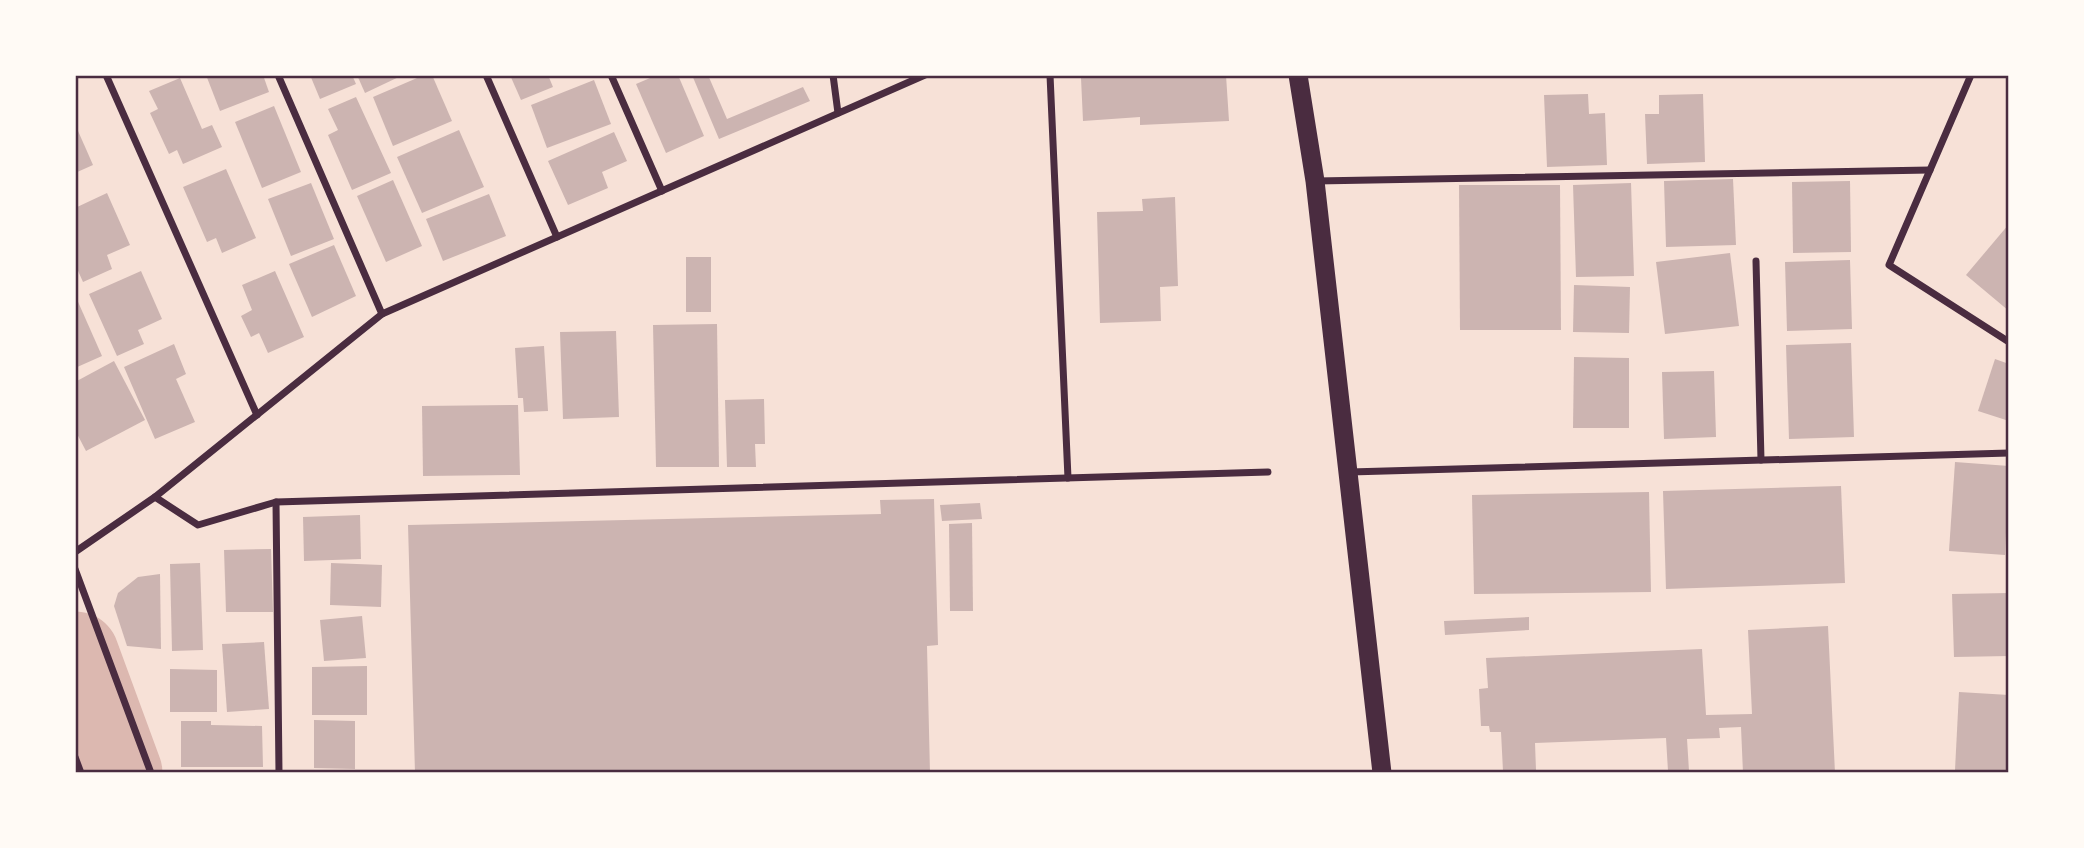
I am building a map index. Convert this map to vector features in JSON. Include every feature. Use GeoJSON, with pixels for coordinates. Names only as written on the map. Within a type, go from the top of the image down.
{"type":"FeatureCollection","features":[{"type":"Feature","properties":{"kind":"highway"},"geometry":{"type":"LineString","coordinates":[[1298,75],[1315,181],[1382,773]]}},
{"type":"Feature","properties":{"kind":"street"},"geometry":{"type":"LineString","coordinates":[[106,75],[257,415]]}},
{"type":"Feature","properties":{"kind":"street"},"geometry":{"type":"LineString","coordinates":[[278,75],[382,314]]}},
{"type":"Feature","properties":{"kind":"street"},"geometry":{"type":"LineString","coordinates":[[486,75],[557,237]]}},
{"type":"Feature","properties":{"kind":"street"},"geometry":{"type":"LineString","coordinates":[[611,75],[662,191]]}},
{"type":"Feature","properties":{"kind":"street"},"geometry":{"type":"LineString","coordinates":[[833,75],[838,114]]}},
{"type":"Feature","properties":{"kind":"street"},"geometry":{"type":"LineString","coordinates":[[75,552],[155,497],[382,314],[925,75]]}},
{"type":"Feature","properties":{"kind":"street"},"geometry":{"type":"LineString","coordinates":[[1050,75],[1068,478]]}},
{"type":"Feature","properties":{"kind":"street"},"geometry":{"type":"LineString","coordinates":[[1971,75],[1889,265],[2009,342]]}},
{"type":"Feature","properties":{"kind":"street"},"geometry":{"type":"LineString","coordinates":[[1315,181],[1930,170]]}},
{"type":"Feature","properties":{"kind":"street"},"geometry":{"type":"LineString","coordinates":[[1756,261],[1761,460]]}},
{"type":"Feature","properties":{"kind":"street"},"geometry":{"type":"LineString","coordinates":[[1350,472],[2009,453]]}},
{"type":"Feature","properties":{"kind":"street"},"geometry":{"type":"LineString","coordinates":[[155,497],[198,525],[276,502],[1268,472]]}},
{"type":"Feature","properties":{"kind":"street"},"geometry":{"type":"LineString","coordinates":[[276,502],[279,773]]}},
{"type":"Feature","properties":{"kind":"street"},"geometry":{"type":"LineString","coordinates":[[75,569],[151,773]]}},
{"type":"Feature","properties":{"kind":"street"},"geometry":{"type":"LineString","coordinates":[[75,757],[81,773]]}},
{"type":"Feature","properties":{"kind":"building"},"geometry":{"type":"Polygon","coordinates":[[[206,75],[263,75],[269,92],[220,111],[206,75]]]}},
{"type":"Feature","properties":{"kind":"building"},"geometry":{"type":"Polygon","coordinates":[[[310,75],[352,75],[356,84],[320,99],[310,75]]]}},
{"type":"Feature","properties":{"kind":"building"},"geometry":{"type":"Polygon","coordinates":[[[357,75],[403,75],[365,93],[357,75]]]}},
{"type":"Feature","properties":{"kind":"building"},"geometry":{"type":"Polygon","coordinates":[[[424,75],[432,75],[452,121],[393,146],[373,97],[424,75]]]}},
{"type":"Feature","properties":{"kind":"building"},"geometry":{"type":"Polygon","coordinates":[[[510,75],[548,75],[553,87],[521,100],[510,75]]]}},
{"type":"Feature","properties":{"kind":"building"},"geometry":{"type":"Polygon","coordinates":[[[657,75],[678,75],[704,136],[666,153],[636,84],[657,75]]]}},
{"type":"Feature","properties":{"kind":"building"},"geometry":{"type":"Polygon","coordinates":[[[692,75],[708,75],[727,119],[803,87],[810,101],[719,139],[692,75]]]}},
{"type":"Feature","properties":{"kind":"building"},"geometry":{"type":"Polygon","coordinates":[[[1226,75],[1229,121],[1140,125],[1140,117],[1083,121],[1081,78],[1226,75]]]}},
{"type":"Feature","properties":{"kind":"building"},"geometry":{"type":"Polygon","coordinates":[[[180,78],[202,129],[212,125],[222,147],[183,164],[177,150],[169,154],[150,113],[158,109],[149,91],[180,78]]]}},
{"type":"Feature","properties":{"kind":"building"},"geometry":{"type":"Polygon","coordinates":[[[594,80],[611,124],[547,148],[531,105],[594,80]]]}},
{"type":"Feature","properties":{"kind":"building"},"geometry":{"type":"Polygon","coordinates":[[[1588,94],[1589,114],[1605,113],[1607,165],[1547,167],[1544,95],[1588,94]]]}},
{"type":"Feature","properties":{"kind":"building"},"geometry":{"type":"Polygon","coordinates":[[[1703,94],[1705,162],[1647,164],[1645,114],[1659,114],[1659,95],[1703,94]]]}},
{"type":"Feature","properties":{"kind":"building"},"geometry":{"type":"Polygon","coordinates":[[[356,97],[391,173],[352,190],[328,135],[338,130],[328,109],[356,97]]]}},
{"type":"Feature","properties":{"kind":"building"},"geometry":{"type":"Polygon","coordinates":[[[274,106],[301,172],[262,188],[235,122],[274,106]]]}},
{"type":"Feature","properties":{"kind":"building"},"geometry":{"type":"Polygon","coordinates":[[[75,124],[93,165],[75,173],[75,124]]]}},
{"type":"Feature","properties":{"kind":"building"},"geometry":{"type":"Polygon","coordinates":[[[459,130],[484,187],[422,213],[397,157],[459,130]]]}},
{"type":"Feature","properties":{"kind":"building"},"geometry":{"type":"Polygon","coordinates":[[[614,132],[627,161],[602,172],[608,188],[568,205],[548,161],[614,132]]]}},
{"type":"Feature","properties":{"kind":"building"},"geometry":{"type":"Polygon","coordinates":[[[226,169],[256,238],[222,253],[216,238],[207,242],[183,187],[226,169]]]}},
{"type":"Feature","properties":{"kind":"building"},"geometry":{"type":"Polygon","coordinates":[[[1733,179],[1736,245],[1666,247],[1664,181],[1733,179]]]}},
{"type":"Feature","properties":{"kind":"building"},"geometry":{"type":"Polygon","coordinates":[[[393,180],[422,246],[386,262],[357,196],[393,180]]]}},
{"type":"Feature","properties":{"kind":"building"},"geometry":{"type":"Polygon","coordinates":[[[1850,181],[1851,252],[1793,253],[1792,182],[1850,181]]]}},
{"type":"Feature","properties":{"kind":"building"},"geometry":{"type":"Polygon","coordinates":[[[311,183],[334,239],[291,256],[268,199],[311,183]]]}},
{"type":"Feature","properties":{"kind":"building"},"geometry":{"type":"Polygon","coordinates":[[[1631,183],[1634,276],[1576,277],[1573,185],[1631,183]]]}},
{"type":"Feature","properties":{"kind":"building"},"geometry":{"type":"Polygon","coordinates":[[[1459,185],[1560,185],[1561,330],[1460,330],[1459,185]]]}},
{"type":"Feature","properties":{"kind":"building"},"geometry":{"type":"Polygon","coordinates":[[[107,193],[130,245],[107,255],[112,269],[83,282],[75,264],[75,208],[107,193]]]}},
{"type":"Feature","properties":{"kind":"building"},"geometry":{"type":"Polygon","coordinates":[[[489,194],[506,236],[443,261],[426,219],[489,194]]]}},
{"type":"Feature","properties":{"kind":"building"},"geometry":{"type":"Polygon","coordinates":[[[1175,197],[1178,286],[1160,287],[1161,321],[1100,323],[1097,212],[1143,211],[1142,199],[1175,197]]]}},
{"type":"Feature","properties":{"kind":"building"},"geometry":{"type":"Polygon","coordinates":[[[2009,224],[2009,311],[1966,275],[2009,224]]]}},
{"type":"Feature","properties":{"kind":"building"},"geometry":{"type":"Polygon","coordinates":[[[334,245],[356,296],[312,317],[289,264],[334,245]]]}},
{"type":"Feature","properties":{"kind":"building"},"geometry":{"type":"Polygon","coordinates":[[[1730,253],[1739,326],[1665,334],[1656,262],[1730,253]]]}},
{"type":"Feature","properties":{"kind":"building"},"geometry":{"type":"Polygon","coordinates":[[[686,257],[711,257],[711,312],[686,312],[686,257]]]}},
{"type":"Feature","properties":{"kind":"building"},"geometry":{"type":"Polygon","coordinates":[[[1850,260],[1852,329],[1787,331],[1785,262],[1850,260]]]}},
{"type":"Feature","properties":{"kind":"building"},"geometry":{"type":"Polygon","coordinates":[[[141,271],[162,319],[138,330],[144,344],[117,356],[89,294],[141,271]]]}},
{"type":"Feature","properties":{"kind":"building"},"geometry":{"type":"Polygon","coordinates":[[[275,271],[304,337],[268,353],[259,333],[251,337],[241,316],[252,310],[242,285],[275,271]]]}},
{"type":"Feature","properties":{"kind":"building"},"geometry":{"type":"Polygon","coordinates":[[[1574,285],[1630,287],[1629,333],[1573,332],[1574,285]]]}},
{"type":"Feature","properties":{"kind":"building"},"geometry":{"type":"Polygon","coordinates":[[[75,295],[102,356],[75,368],[75,295]]]}},
{"type":"Feature","properties":{"kind":"building"},"geometry":{"type":"Polygon","coordinates":[[[717,324],[719,467],[656,467],[653,325],[717,324]]]}},
{"type":"Feature","properties":{"kind":"building"},"geometry":{"type":"Polygon","coordinates":[[[616,331],[619,417],[563,419],[560,332],[616,331]]]}},
{"type":"Feature","properties":{"kind":"building"},"geometry":{"type":"Polygon","coordinates":[[[1851,343],[1854,437],[1789,439],[1786,345],[1851,343]]]}},
{"type":"Feature","properties":{"kind":"building"},"geometry":{"type":"Polygon","coordinates":[[[174,344],[186,374],[176,379],[195,422],[155,439],[124,367],[174,344]]]}},
{"type":"Feature","properties":{"kind":"building"},"geometry":{"type":"Polygon","coordinates":[[[544,346],[548,411],[524,412],[523,398],[518,398],[515,348],[544,346]]]}},
{"type":"Feature","properties":{"kind":"building"},"geometry":{"type":"Polygon","coordinates":[[[1574,357],[1629,358],[1629,428],[1573,428],[1574,357]]]}},
{"type":"Feature","properties":{"kind":"building"},"geometry":{"type":"Polygon","coordinates":[[[1995,359],[2009,364],[2009,421],[1978,411],[1995,359]]]}},
{"type":"Feature","properties":{"kind":"building"},"geometry":{"type":"Polygon","coordinates":[[[114,361],[145,420],[86,451],[75,430],[75,382],[114,361]]]}},
{"type":"Feature","properties":{"kind":"building"},"geometry":{"type":"Polygon","coordinates":[[[1714,371],[1716,437],[1664,439],[1662,372],[1714,371]]]}},
{"type":"Feature","properties":{"kind":"building"},"geometry":{"type":"Polygon","coordinates":[[[764,399],[765,444],[755,444],[756,467],[727,467],[725,400],[764,399]]]}},
{"type":"Feature","properties":{"kind":"building"},"geometry":{"type":"Polygon","coordinates":[[[518,405],[520,475],[423,476],[422,406],[518,405]]]}},
{"type":"Feature","properties":{"kind":"building"},"geometry":{"type":"Polygon","coordinates":[[[1955,462],[2009,466],[2005,555],[1949,551],[1955,462]]]}},
{"type":"Feature","properties":{"kind":"building"},"geometry":{"type":"Polygon","coordinates":[[[1841,486],[1845,583],[1666,589],[1663,491],[1841,486]]]}},
{"type":"Feature","properties":{"kind":"building"},"geometry":{"type":"Polygon","coordinates":[[[1649,492],[1651,592],[1474,594],[1472,495],[1649,492]]]}},
{"type":"Feature","properties":{"kind":"building"},"geometry":{"type":"Polygon","coordinates":[[[934,499],[938,645],[927,646],[930,773],[415,773],[408,525],[881,514],[880,500],[934,499]]]}},
{"type":"Feature","properties":{"kind":"building"},"geometry":{"type":"Polygon","coordinates":[[[980,503],[982,519],[942,521],[940,505],[980,503]]]}},
{"type":"Feature","properties":{"kind":"building"},"geometry":{"type":"Polygon","coordinates":[[[360,515],[361,559],[304,561],[303,517],[360,515]]]}},
{"type":"Feature","properties":{"kind":"building"},"geometry":{"type":"Polygon","coordinates":[[[972,523],[973,611],[950,611],[949,524],[972,523]]]}},
{"type":"Feature","properties":{"kind":"building"},"geometry":{"type":"Polygon","coordinates":[[[271,549],[273,612],[226,612],[224,550],[271,549]]]}},
{"type":"Feature","properties":{"kind":"building"},"geometry":{"type":"Polygon","coordinates":[[[200,563],[203,650],[172,651],[170,564],[200,563]]]}},
{"type":"Feature","properties":{"kind":"building"},"geometry":{"type":"Polygon","coordinates":[[[331,563],[382,565],[381,607],[330,605],[331,563]]]}},
{"type":"Feature","properties":{"kind":"building"},"geometry":{"type":"Polygon","coordinates":[[[160,574],[161,649],[127,646],[114,606],[118,593],[138,577],[160,574]]]}},
{"type":"Feature","properties":{"kind":"building"},"geometry":{"type":"Polygon","coordinates":[[[2009,593],[2009,656],[1954,657],[1952,594],[2009,593]]]}},
{"type":"Feature","properties":{"kind":"building"},"geometry":{"type":"Polygon","coordinates":[[[362,616],[366,658],[324,661],[320,620],[362,616]]]}},
{"type":"Feature","properties":{"kind":"building"},"geometry":{"type":"Polygon","coordinates":[[[1529,617],[1529,630],[1445,635],[1444,621],[1529,617]]]}},
{"type":"Feature","properties":{"kind":"building"},"geometry":{"type":"Polygon","coordinates":[[[1828,626],[1835,773],[1743,773],[1741,727],[1719,728],[1720,738],[1687,739],[1689,771],[1668,771],[1666,738],[1535,743],[1536,770],[1503,771],[1501,732],[1490,732],[1489,726],[1481,726],[1479,689],[1488,688],[1486,658],[1702,649],[1706,715],[1752,714],[1748,630],[1828,626]]]}},
{"type":"Feature","properties":{"kind":"building"},"geometry":{"type":"Polygon","coordinates":[[[264,642],[269,709],[227,712],[222,644],[264,642]]]}},
{"type":"Feature","properties":{"kind":"building"},"geometry":{"type":"Polygon","coordinates":[[[367,666],[367,715],[312,715],[312,667],[367,666]]]}},
{"type":"Feature","properties":{"kind":"building"},"geometry":{"type":"Polygon","coordinates":[[[170,669],[217,670],[217,712],[170,712],[170,669]]]}},
{"type":"Feature","properties":{"kind":"building"},"geometry":{"type":"Polygon","coordinates":[[[1959,692],[2009,695],[2009,772],[1955,770],[1959,692]]]}},
{"type":"Feature","properties":{"kind":"building"},"geometry":{"type":"Polygon","coordinates":[[[314,720],[355,721],[355,769],[314,768],[314,720]]]}},
{"type":"Feature","properties":{"kind":"building"},"geometry":{"type":"Polygon","coordinates":[[[181,721],[211,721],[211,725],[262,726],[263,767],[181,767],[181,721]]]}},
{"type":"Feature","properties":{"kind":"waterway"},"geometry":{"type":"LineString","coordinates":[[75,656],[118,773]]}}]}
